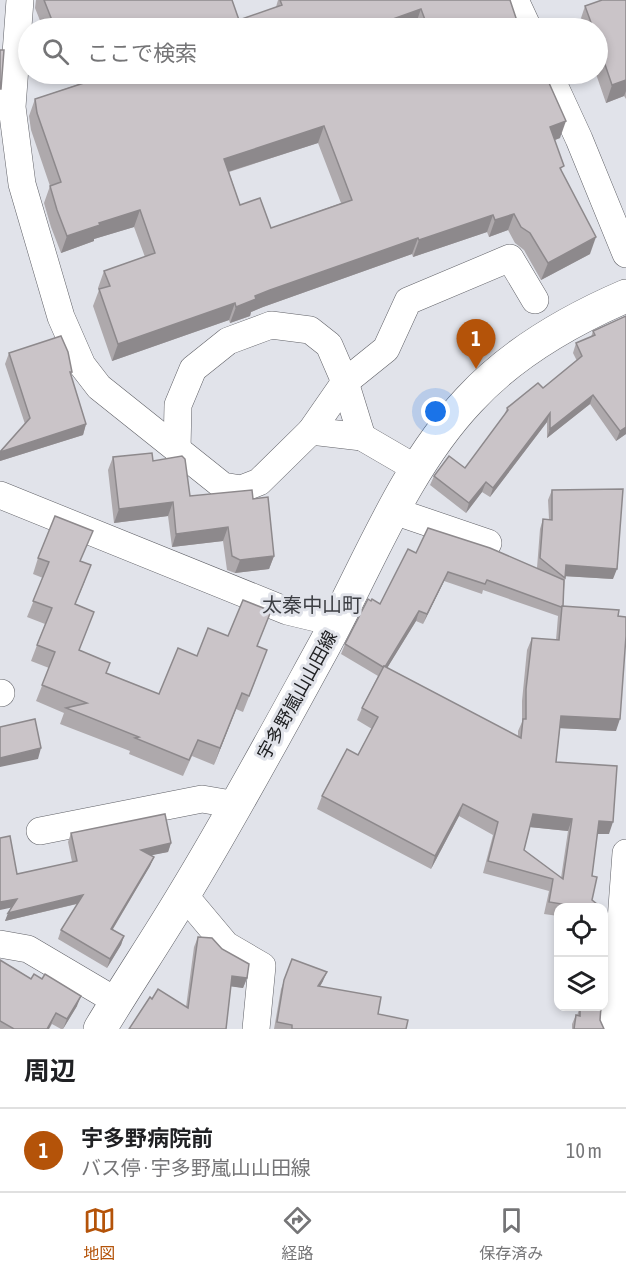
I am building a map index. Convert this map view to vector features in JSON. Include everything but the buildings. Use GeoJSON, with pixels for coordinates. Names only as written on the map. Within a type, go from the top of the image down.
{"type":"FeatureCollection","features":[{"type":"Feature","properties":{"kind":"main road","name":"宇多野嵐山山田線"},"geometry":{"type":"LineString","coordinates":[[100,1029],[184,896],[237,804],[337,623],[417,469],[443,431],[468,401],[506,366],[557,330],[625,300]]}},
{"type":"Feature","properties":{"kind":"street"},"geometry":{"type":"LineString","coordinates":[[19,18],[20,0]]}},
{"type":"Feature","properties":{"kind":"street"},"geometry":{"type":"LineString","coordinates":[[515,0],[523,18]]}},
{"type":"Feature","properties":{"kind":"street"},"geometry":{"type":"LineString","coordinates":[[18,27],[12,107],[22,184],[61,317],[82,365],[99,387],[223,486],[241,489],[260,482],[310,431],[345,382],[386,349],[408,301],[510,258],[535,300]]}},
{"type":"Feature","properties":{"kind":"street"},"geometry":{"type":"LineString","coordinates":[[554,84],[579,139],[626,254]]}},
{"type":"Feature","properties":{"kind":"street"},"geometry":{"type":"LineString","coordinates":[[177,449],[178,405],[193,369],[228,342],[271,325],[310,330],[329,345],[345,382],[362,437]]}},
{"type":"Feature","properties":{"kind":"street"},"geometry":{"type":"LineString","coordinates":[[310,431],[362,437],[417,469]]}},
{"type":"Feature","properties":{"kind":"street"},"geometry":{"type":"LineString","coordinates":[[0,495],[287,611],[337,623]]}},
{"type":"Feature","properties":{"kind":"street"},"geometry":{"type":"LineString","coordinates":[[394,511],[488,543]]}},
{"type":"Feature","properties":{"kind":"street"},"geometry":{"type":"LineString","coordinates":[[40,831],[202,799],[237,804]]}},
{"type":"Feature","properties":{"kind":"street"},"geometry":{"type":"LineString","coordinates":[[618,1017],[626,853]]}},
{"type":"Feature","properties":{"kind":"street"},"geometry":{"type":"LineString","coordinates":[[184,896],[226,945],[262,966],[256,1029]]}},
{"type":"Feature","properties":{"kind":"street"},"geometry":{"type":"LineString","coordinates":[[0,944],[28,950],[116,1001]]}},
{"type":"Feature","properties":{"kind":"place","name":"宇多野病院前"},"geometry":{"type":"Point","coordinates":[476,369]}},
{"type":"Feature","properties":{"kind":"district","name":"太秦中山町"},"geometry":{"type":"Point","coordinates":[312,604]}}]}
